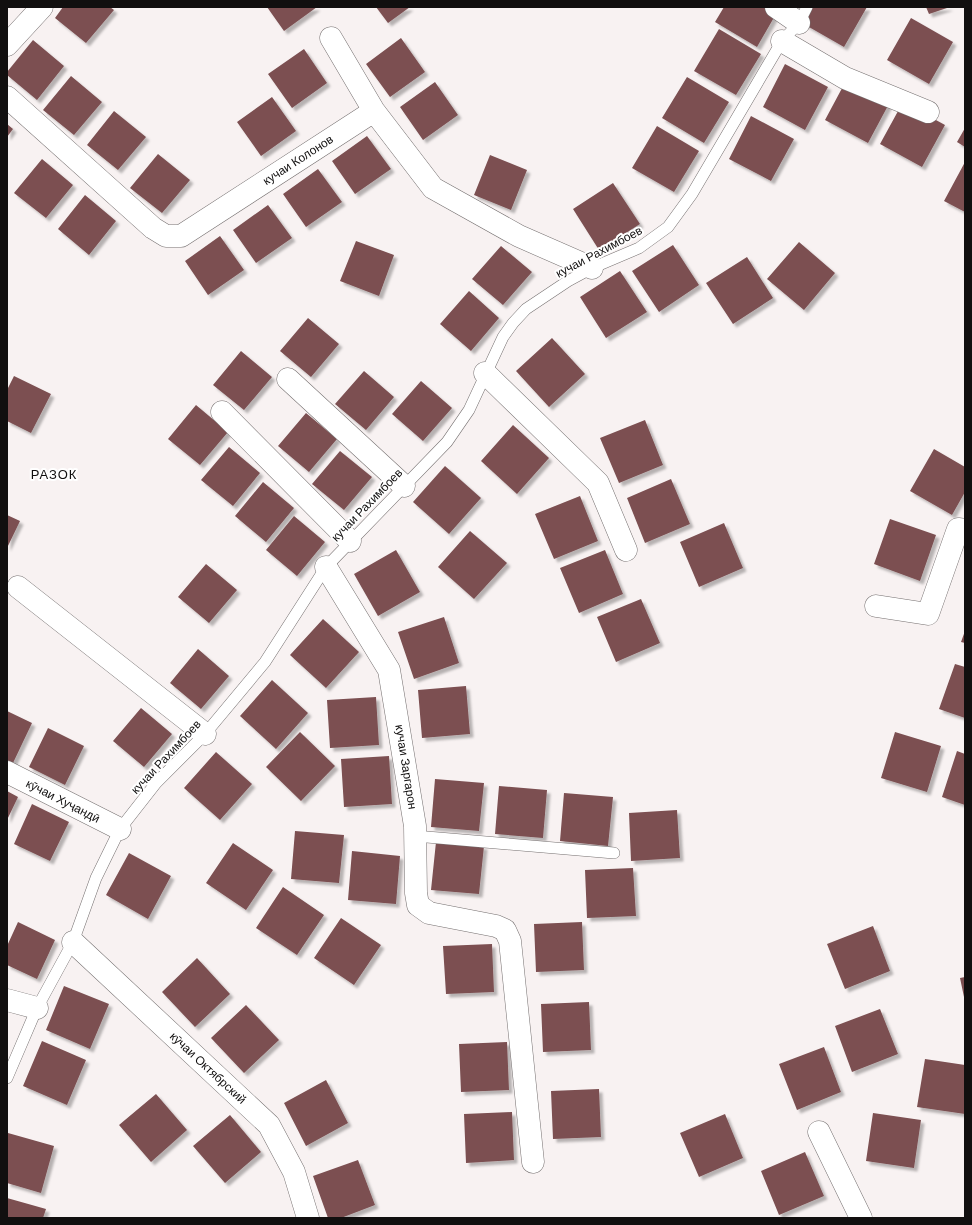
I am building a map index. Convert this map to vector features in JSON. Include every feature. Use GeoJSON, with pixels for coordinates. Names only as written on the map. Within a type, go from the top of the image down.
{"type":"FeatureCollection","features":[{"type":"Feature","properties":{"kind":"street"},"geometry":{"type":"LineString","coordinates":[[7,45],[42,7]]}},
{"type":"Feature","properties":{"kind":"street"},"geometry":{"type":"LineString","coordinates":[[776,7],[803,15]]}},
{"type":"Feature","properties":{"kind":"street"},"geometry":{"type":"LineString","coordinates":[[331,38],[374,111],[433,188],[519,236],[592,268]]}},
{"type":"Feature","properties":{"kind":"street"},"geometry":{"type":"LineString","coordinates":[[782,41],[845,78],[928,112]]}},
{"type":"Feature","properties":{"kind":"street","name":"кучаи Колонов"},"geometry":{"type":"LineString","coordinates":[[7,97],[153,228],[166,236],[181,236],[374,111]]}},
{"type":"Feature","properties":{"kind":"street"},"geometry":{"type":"LineString","coordinates":[[485,373],[598,483],[626,550]]}},
{"type":"Feature","properties":{"kind":"street"},"geometry":{"type":"LineString","coordinates":[[288,379],[404,486]]}},
{"type":"Feature","properties":{"kind":"street"},"geometry":{"type":"LineString","coordinates":[[222,412],[350,541]]}},
{"type":"Feature","properties":{"kind":"street"},"geometry":{"type":"LineString","coordinates":[[876,606],[928,614],[958,529],[965,530]]}},
{"type":"Feature","properties":{"kind":"street","name":"кучаи Заргарон"},"geometry":{"type":"LineString","coordinates":[[326,567],[389,670],[415,826],[416,893],[418,905],[429,913],[496,926],[505,930],[510,941],[533,1162]]}},
{"type":"Feature","properties":{"kind":"street"},"geometry":{"type":"LineString","coordinates":[[18,587],[205,734]]}},
{"type":"Feature","properties":{"kind":"street","name":"кӯчаи Хуҷандӣ"},"geometry":{"type":"LineString","coordinates":[[7,772],[120,829]]}},
{"type":"Feature","properties":{"kind":"street","name":"кӯчаи Октябрский"},"geometry":{"type":"LineString","coordinates":[[73,942],[269,1125],[294,1172],[308,1218]]}},
{"type":"Feature","properties":{"kind":"street"},"geometry":{"type":"LineString","coordinates":[[7,1000],[37,1008]]}},
{"type":"Feature","properties":{"kind":"street"},"geometry":{"type":"LineString","coordinates":[[819,1132],[861,1218]]}},
{"type":"Feature","properties":{"kind":"lane","name":"кучаи Рахимбоев"},"geometry":{"type":"LineString","coordinates":[[7,1078],[37,1008],[73,942],[96,878],[120,829],[156,783],[205,734],[265,662],[326,567],[447,442],[469,410],[503,337],[513,323],[526,309],[568,281],[592,268],[639,248],[668,227],[692,194],[782,41],[803,15]]}},
{"type":"Feature","properties":{"kind":"lane"},"geometry":{"type":"LineString","coordinates":[[415,836],[614,853]]}},
{"type":"Feature","properties":{"kind":"building"},"geometry":{"type":"Polygon","coordinates":[[[63,7],[110,7],[114,10],[86,43],[55,18],[63,7]]]}},
{"type":"Feature","properties":{"kind":"building"},"geometry":{"type":"Polygon","coordinates":[[[267,7],[317,7],[284,31],[267,7]]]}},
{"type":"Feature","properties":{"kind":"building"},"geometry":{"type":"Polygon","coordinates":[[[376,7],[410,7],[388,23],[376,7]]]}},
{"type":"Feature","properties":{"kind":"building"},"geometry":{"type":"Polygon","coordinates":[[[724,7],[780,7],[757,47],[715,22],[724,7]]]}},
{"type":"Feature","properties":{"kind":"building"},"geometry":{"type":"Polygon","coordinates":[[[811,7],[867,7],[844,47],[802,23],[811,7]]]}},
{"type":"Feature","properties":{"kind":"building"},"geometry":{"type":"Polygon","coordinates":[[[926,7],[950,7],[929,14],[926,7]]]}},
{"type":"Feature","properties":{"kind":"building"},"geometry":{"type":"Polygon","coordinates":[[[911,18],[953,42],[929,84],[887,60],[911,18]]]}},
{"type":"Feature","properties":{"kind":"building"},"geometry":{"type":"Polygon","coordinates":[[[719,29],[761,54],[736,95],[694,71],[719,29]]]}},
{"type":"Feature","properties":{"kind":"building"},"geometry":{"type":"Polygon","coordinates":[[[401,38],[425,72],[390,97],[366,64],[401,38]]]}},
{"type":"Feature","properties":{"kind":"building"},"geometry":{"type":"Polygon","coordinates":[[[33,40],[64,66],[37,100],[7,75],[7,72],[33,40]]]}},
{"type":"Feature","properties":{"kind":"building"},"geometry":{"type":"Polygon","coordinates":[[[304,49],[327,83],[292,108],[268,74],[304,49]]]}},
{"type":"Feature","properties":{"kind":"building"},"geometry":{"type":"Polygon","coordinates":[[[785,64],[828,87],[805,130],[763,107],[785,64]]]}},
{"type":"Feature","properties":{"kind":"building"},"geometry":{"type":"Polygon","coordinates":[[[71,76],[102,102],[74,135],[43,110],[71,76]]]}},
{"type":"Feature","properties":{"kind":"building"},"geometry":{"type":"Polygon","coordinates":[[[687,77],[729,102],[704,143],[662,118],[687,77]]]}},
{"type":"Feature","properties":{"kind":"building"},"geometry":{"type":"Polygon","coordinates":[[[848,77],[891,100],[868,143],[825,120],[848,77]]]}},
{"type":"Feature","properties":{"kind":"building"},"geometry":{"type":"Polygon","coordinates":[[[435,82],[458,115],[423,140],[400,107],[435,82]]]}},
{"type":"Feature","properties":{"kind":"building"},"geometry":{"type":"Polygon","coordinates":[[[272,97],[296,131],[261,156],[237,122],[272,97]]]}},
{"type":"Feature","properties":{"kind":"building"},"geometry":{"type":"Polygon","coordinates":[[[903,102],[945,125],[922,167],[880,144],[903,102]]]}},
{"type":"Feature","properties":{"kind":"building"},"geometry":{"type":"Polygon","coordinates":[[[114,111],[146,137],[118,170],[87,145],[114,111]]]}},
{"type":"Feature","properties":{"kind":"building"},"geometry":{"type":"Polygon","coordinates":[[[751,116],[794,139],[771,181],[729,159],[751,116]]]}},
{"type":"Feature","properties":{"kind":"building"},"geometry":{"type":"Polygon","coordinates":[[[7,124],[13,129],[7,137],[7,124]]]}},
{"type":"Feature","properties":{"kind":"building"},"geometry":{"type":"Polygon","coordinates":[[[657,126],[699,151],[674,192],[632,168],[657,126]]]}},
{"type":"Feature","properties":{"kind":"building"},"geometry":{"type":"Polygon","coordinates":[[[965,128],[965,147],[957,142],[965,128]]]}},
{"type":"Feature","properties":{"kind":"building"},"geometry":{"type":"Polygon","coordinates":[[[367,136],[391,169],[355,194],[332,161],[367,136]]]}},
{"type":"Feature","properties":{"kind":"building"},"geometry":{"type":"Polygon","coordinates":[[[158,154],[190,180],[162,213],[130,188],[158,154]]]}},
{"type":"Feature","properties":{"kind":"building"},"geometry":{"type":"Polygon","coordinates":[[[490,155],[527,170],[511,210],[474,195],[490,155]]]}},
{"type":"Feature","properties":{"kind":"building"},"geometry":{"type":"Polygon","coordinates":[[[42,159],[73,185],[46,218],[14,193],[42,159]]]}},
{"type":"Feature","properties":{"kind":"building"},"geometry":{"type":"Polygon","coordinates":[[[965,162],[965,212],[944,201],[965,162]]]}},
{"type":"Feature","properties":{"kind":"building"},"geometry":{"type":"Polygon","coordinates":[[[318,169],[342,202],[306,227],[283,194],[318,169]]]}},
{"type":"Feature","properties":{"kind":"building"},"geometry":{"type":"Polygon","coordinates":[[[613,183],[640,224],[599,250],[573,209],[613,183]]]}},
{"type":"Feature","properties":{"kind":"building"},"geometry":{"type":"Polygon","coordinates":[[[85,195],[116,221],[89,255],[58,229],[85,195]]]}},
{"type":"Feature","properties":{"kind":"building"},"geometry":{"type":"Polygon","coordinates":[[[268,205],[292,238],[256,263],[233,230],[268,205]]]}},
{"type":"Feature","properties":{"kind":"building"},"geometry":{"type":"Polygon","coordinates":[[[220,236],[244,270],[208,295],[185,261],[220,236]]]}},
{"type":"Feature","properties":{"kind":"building"},"geometry":{"type":"Polygon","coordinates":[[[356,241],[394,255],[379,296],[340,281],[356,241]]]}},
{"type":"Feature","properties":{"kind":"building"},"geometry":{"type":"Polygon","coordinates":[[[799,242],[835,273],[804,310],[767,279],[799,242]]]}},
{"type":"Feature","properties":{"kind":"building"},"geometry":{"type":"Polygon","coordinates":[[[673,245],[699,285],[659,312],[632,271],[673,245]]]}},
{"type":"Feature","properties":{"kind":"building"},"geometry":{"type":"Polygon","coordinates":[[[501,246],[532,272],[503,305],[472,279],[501,246]]]}},
{"type":"Feature","properties":{"kind":"building"},"geometry":{"type":"Polygon","coordinates":[[[747,257],[773,298],[733,324],[706,283],[747,257]]]}},
{"type":"Feature","properties":{"kind":"building"},"geometry":{"type":"Polygon","coordinates":[[[620,271],[647,312],[606,338],[580,297],[620,271]]]}},
{"type":"Feature","properties":{"kind":"building"},"geometry":{"type":"Polygon","coordinates":[[[469,291],[499,318],[471,351],[440,324],[469,291]]]}},
{"type":"Feature","properties":{"kind":"building"},"geometry":{"type":"Polygon","coordinates":[[[308,318],[339,344],[311,377],[280,351],[308,318]]]}},
{"type":"Feature","properties":{"kind":"building"},"geometry":{"type":"Polygon","coordinates":[[[552,338],[585,374],[549,407],[516,371],[552,338]]]}},
{"type":"Feature","properties":{"kind":"building"},"geometry":{"type":"Polygon","coordinates":[[[241,351],[272,377],[244,410],[213,385],[241,351]]]}},
{"type":"Feature","properties":{"kind":"building"},"geometry":{"type":"Polygon","coordinates":[[[364,371],[394,397],[366,430],[335,404],[364,371]]]}},
{"type":"Feature","properties":{"kind":"building"},"geometry":{"type":"Polygon","coordinates":[[[14,376],[51,394],[31,433],[7,421],[7,390],[14,376]]]}},
{"type":"Feature","properties":{"kind":"building"},"geometry":{"type":"Polygon","coordinates":[[[421,381],[452,408],[423,441],[392,414],[421,381]]]}},
{"type":"Feature","properties":{"kind":"building"},"geometry":{"type":"Polygon","coordinates":[[[196,405],[228,432],[200,465],[168,439],[196,405]]]}},
{"type":"Feature","properties":{"kind":"building"},"geometry":{"type":"Polygon","coordinates":[[[306,413],[337,439],[309,472],[278,446],[306,413]]]}},
{"type":"Feature","properties":{"kind":"building"},"geometry":{"type":"Polygon","coordinates":[[[645,420],[663,465],[619,483],[600,438],[645,420]]]}},
{"type":"Feature","properties":{"kind":"building"},"geometry":{"type":"Polygon","coordinates":[[[513,425],[549,458],[517,494],[481,461],[513,425]]]}},
{"type":"Feature","properties":{"kind":"building"},"geometry":{"type":"Polygon","coordinates":[[[229,447],[260,473],[233,506],[201,480],[229,447]]]}},
{"type":"Feature","properties":{"kind":"building"},"geometry":{"type":"Polygon","coordinates":[[[934,449],[965,467],[965,492],[952,515],[910,491],[934,449]]]}},
{"type":"Feature","properties":{"kind":"building"},"geometry":{"type":"Polygon","coordinates":[[[340,451],[372,477],[344,510],[312,484],[340,451]]]}},
{"type":"Feature","properties":{"kind":"building"},"geometry":{"type":"Polygon","coordinates":[[[445,466],[481,498],[449,534],[413,502],[445,466]]]}},
{"type":"Feature","properties":{"kind":"building"},"geometry":{"type":"Polygon","coordinates":[[[671,479],[690,524],[645,543],[627,498],[671,479]]]}},
{"type":"Feature","properties":{"kind":"building"},"geometry":{"type":"Polygon","coordinates":[[[263,482],[294,508],[266,542],[235,516],[263,482]]]}},
{"type":"Feature","properties":{"kind":"building"},"geometry":{"type":"Polygon","coordinates":[[[580,496],[598,541],[554,559],[535,514],[580,496]]]}},
{"type":"Feature","properties":{"kind":"building"},"geometry":{"type":"Polygon","coordinates":[[[7,515],[20,521],[7,548],[7,515]]]}},
{"type":"Feature","properties":{"kind":"building"},"geometry":{"type":"Polygon","coordinates":[[[294,516],[325,542],[297,576],[266,550],[294,516]]]}},
{"type":"Feature","properties":{"kind":"building"},"geometry":{"type":"Polygon","coordinates":[[[890,519],[936,535],[920,581],[874,564],[890,519]]]}},
{"type":"Feature","properties":{"kind":"building"},"geometry":{"type":"Polygon","coordinates":[[[724,523],[743,568],[699,587],[680,542],[724,523]]]}},
{"type":"Feature","properties":{"kind":"building"},"geometry":{"type":"Polygon","coordinates":[[[470,531],[507,563],[474,599],[438,567],[470,531]]]}},
{"type":"Feature","properties":{"kind":"building"},"geometry":{"type":"Polygon","coordinates":[[[396,550],[420,592],[378,616],[354,574],[396,550]]]}},
{"type":"Feature","properties":{"kind":"building"},"geometry":{"type":"Polygon","coordinates":[[[605,550],[623,594],[579,613],[560,568],[605,550]]]}},
{"type":"Feature","properties":{"kind":"building"},"geometry":{"type":"Polygon","coordinates":[[[206,564],[237,590],[209,623],[178,597],[206,564]]]}},
{"type":"Feature","properties":{"kind":"building"},"geometry":{"type":"Polygon","coordinates":[[[641,599],[660,643],[616,662],[597,617],[641,599]]]}},
{"type":"Feature","properties":{"kind":"building"},"geometry":{"type":"Polygon","coordinates":[[[444,617],[459,663],[414,679],[398,632],[444,617]]]}},
{"type":"Feature","properties":{"kind":"building"},"geometry":{"type":"Polygon","coordinates":[[[323,619],[359,652],[326,688],[290,655],[323,619]]]}},
{"type":"Feature","properties":{"kind":"building"},"geometry":{"type":"Polygon","coordinates":[[[965,631],[965,643],[961,642],[965,631]]]}},
{"type":"Feature","properties":{"kind":"building"},"geometry":{"type":"Polygon","coordinates":[[[198,649],[229,676],[201,709],[170,683],[198,649]]]}},
{"type":"Feature","properties":{"kind":"building"},"geometry":{"type":"Polygon","coordinates":[[[955,664],[965,667],[965,718],[939,709],[955,664]]]}},
{"type":"Feature","properties":{"kind":"building"},"geometry":{"type":"Polygon","coordinates":[[[272,680],[308,713],[276,749],[240,716],[272,680]]]}},
{"type":"Feature","properties":{"kind":"building"},"geometry":{"type":"Polygon","coordinates":[[[466,686],[470,734],[422,738],[418,690],[466,686]]]}},
{"type":"Feature","properties":{"kind":"building"},"geometry":{"type":"Polygon","coordinates":[[[376,697],[379,745],[330,748],[327,700],[376,697]]]}},
{"type":"Feature","properties":{"kind":"building"},"geometry":{"type":"Polygon","coordinates":[[[141,708],[172,734],[144,767],[113,741],[141,708]]]}},
{"type":"Feature","properties":{"kind":"building"},"geometry":{"type":"Polygon","coordinates":[[[7,711],[32,723],[13,763],[7,760],[7,711]]]}},
{"type":"Feature","properties":{"kind":"building"},"geometry":{"type":"Polygon","coordinates":[[[48,728],[84,746],[65,785],[29,767],[48,728]]]}},
{"type":"Feature","properties":{"kind":"building"},"geometry":{"type":"Polygon","coordinates":[[[300,732],[335,766],[301,801],[266,767],[300,732]]]}},
{"type":"Feature","properties":{"kind":"building"},"geometry":{"type":"Polygon","coordinates":[[[895,732],[941,746],[927,792],[881,778],[895,732]]]}},
{"type":"Feature","properties":{"kind":"building"},"geometry":{"type":"Polygon","coordinates":[[[957,751],[965,754],[965,805],[942,797],[957,751]]]}},
{"type":"Feature","properties":{"kind":"building"},"geometry":{"type":"Polygon","coordinates":[[[216,752],[252,784],[220,820],[184,788],[216,752]]]}},
{"type":"Feature","properties":{"kind":"building"},"geometry":{"type":"Polygon","coordinates":[[[389,756],[392,804],[344,807],[341,759],[389,756]]]}},
{"type":"Feature","properties":{"kind":"building"},"geometry":{"type":"Polygon","coordinates":[[[435,779],[484,783],[479,831],[431,827],[435,779]]]}},
{"type":"Feature","properties":{"kind":"building"},"geometry":{"type":"Polygon","coordinates":[[[499,786],[547,790],[543,838],[495,834],[499,786]]]}},
{"type":"Feature","properties":{"kind":"building"},"geometry":{"type":"Polygon","coordinates":[[[7,791],[18,797],[7,820],[7,791]]]}},
{"type":"Feature","properties":{"kind":"building"},"geometry":{"type":"Polygon","coordinates":[[[564,793],[613,797],[608,846],[560,841],[564,793]]]}},
{"type":"Feature","properties":{"kind":"building"},"geometry":{"type":"Polygon","coordinates":[[[32,804],[69,822],[50,861],[14,844],[32,804]]]}},
{"type":"Feature","properties":{"kind":"building"},"geometry":{"type":"Polygon","coordinates":[[[677,810],[680,858],[631,861],[629,813],[677,810]]]}},
{"type":"Feature","properties":{"kind":"building"},"geometry":{"type":"Polygon","coordinates":[[[295,831],[344,835],[339,883],[291,879],[295,831]]]}},
{"type":"Feature","properties":{"kind":"building"},"geometry":{"type":"Polygon","coordinates":[[[436,842],[484,846],[479,894],[431,890],[436,842]]]}},
{"type":"Feature","properties":{"kind":"building"},"geometry":{"type":"Polygon","coordinates":[[[233,843],[273,870],[246,910],[206,883],[233,843]]]}},
{"type":"Feature","properties":{"kind":"building"},"geometry":{"type":"Polygon","coordinates":[[[352,851],[400,856],[396,904],[348,900],[352,851]]]}},
{"type":"Feature","properties":{"kind":"building"},"geometry":{"type":"Polygon","coordinates":[[[129,853],[171,876],[148,919],[106,895],[129,853]]]}},
{"type":"Feature","properties":{"kind":"building"},"geometry":{"type":"Polygon","coordinates":[[[633,868],[636,916],[587,918],[585,870],[633,868]]]}},
{"type":"Feature","properties":{"kind":"building"},"geometry":{"type":"Polygon","coordinates":[[[283,887],[324,915],[297,955],[256,928],[283,887]]]}},
{"type":"Feature","properties":{"kind":"building"},"geometry":{"type":"Polygon","coordinates":[[[341,918],[381,945],[354,985],[314,958],[341,918]]]}},
{"type":"Feature","properties":{"kind":"building"},"geometry":{"type":"Polygon","coordinates":[[[18,922],[55,940],[37,979],[7,965],[7,946],[18,922]]]}},
{"type":"Feature","properties":{"kind":"building"},"geometry":{"type":"Polygon","coordinates":[[[582,922],[584,970],[536,972],[534,924],[582,922]]]}},
{"type":"Feature","properties":{"kind":"building"},"geometry":{"type":"Polygon","coordinates":[[[873,926],[890,971],[845,989],[827,944],[873,926]]]}},
{"type":"Feature","properties":{"kind":"building"},"geometry":{"type":"Polygon","coordinates":[[[492,944],[494,992],[446,994],[443,946],[492,944]]]}},
{"type":"Feature","properties":{"kind":"building"},"geometry":{"type":"Polygon","coordinates":[[[197,958],[230,994],[195,1027],[162,992],[197,958]]]}},
{"type":"Feature","properties":{"kind":"building"},"geometry":{"type":"Polygon","coordinates":[[[965,977],[965,997],[964,997],[960,978],[965,977]]]}},
{"type":"Feature","properties":{"kind":"building"},"geometry":{"type":"Polygon","coordinates":[[[64,986],[109,1004],[90,1049],[46,1030],[64,986]]]}},
{"type":"Feature","properties":{"kind":"building"},"geometry":{"type":"Polygon","coordinates":[[[589,1002],[591,1050],[543,1052],[541,1004],[589,1002]]]}},
{"type":"Feature","properties":{"kind":"building"},"geometry":{"type":"Polygon","coordinates":[[[246,1005],[279,1040],[244,1073],[211,1038],[246,1005]]]}},
{"type":"Feature","properties":{"kind":"building"},"geometry":{"type":"Polygon","coordinates":[[[880,1009],[898,1054],[852,1072],[835,1026],[880,1009]]]}},
{"type":"Feature","properties":{"kind":"building"},"geometry":{"type":"Polygon","coordinates":[[[42,1041],[86,1060],[67,1105],[23,1086],[42,1041]]]}},
{"type":"Feature","properties":{"kind":"building"},"geometry":{"type":"Polygon","coordinates":[[[507,1042],[509,1090],[461,1092],[459,1044],[507,1042]]]}},
{"type":"Feature","properties":{"kind":"building"},"geometry":{"type":"Polygon","coordinates":[[[824,1047],[841,1092],[797,1110],[779,1064],[824,1047]]]}},
{"type":"Feature","properties":{"kind":"building"},"geometry":{"type":"Polygon","coordinates":[[[925,1059],[965,1065],[965,1114],[917,1107],[925,1059]]]}},
{"type":"Feature","properties":{"kind":"building"},"geometry":{"type":"Polygon","coordinates":[[[326,1080],[348,1123],[306,1146],[284,1103],[326,1080]]]}},
{"type":"Feature","properties":{"kind":"building"},"geometry":{"type":"Polygon","coordinates":[[[599,1089],[601,1137],[553,1139],[551,1091],[599,1089]]]}},
{"type":"Feature","properties":{"kind":"building"},"geometry":{"type":"Polygon","coordinates":[[[156,1094],[187,1130],[151,1162],[119,1125],[156,1094]]]}},
{"type":"Feature","properties":{"kind":"building"},"geometry":{"type":"Polygon","coordinates":[[[512,1112],[514,1160],[466,1163],[464,1114],[512,1112]]]}},
{"type":"Feature","properties":{"kind":"building"},"geometry":{"type":"Polygon","coordinates":[[[873,1113],[921,1120],[914,1168],[866,1161],[873,1113]]]}},
{"type":"Feature","properties":{"kind":"building"},"geometry":{"type":"Polygon","coordinates":[[[725,1114],[743,1158],[699,1177],[680,1133],[725,1114]]]}},
{"type":"Feature","properties":{"kind":"building"},"geometry":{"type":"Polygon","coordinates":[[[230,1115],[261,1152],[225,1183],[193,1146],[230,1115]]]}},
{"type":"Feature","properties":{"kind":"building"},"geometry":{"type":"Polygon","coordinates":[[[8,1133],[54,1146],[41,1193],[7,1183],[8,1133]]]}},
{"type":"Feature","properties":{"kind":"building"},"geometry":{"type":"Polygon","coordinates":[[[805,1152],[824,1196],[779,1215],[761,1171],[805,1152]]]}},
{"type":"Feature","properties":{"kind":"building"},"geometry":{"type":"Polygon","coordinates":[[[358,1160],[375,1205],[341,1218],[328,1218],[313,1176],[358,1160]]]}},
{"type":"Feature","properties":{"kind":"building"},"geometry":{"type":"Polygon","coordinates":[[[7,1198],[46,1209],[43,1218],[7,1218],[7,1198]]]}},
{"type":"Feature","properties":{"kind":"district","name":"РАЗОК"},"geometry":{"type":"Point","coordinates":[54,474]}}]}
